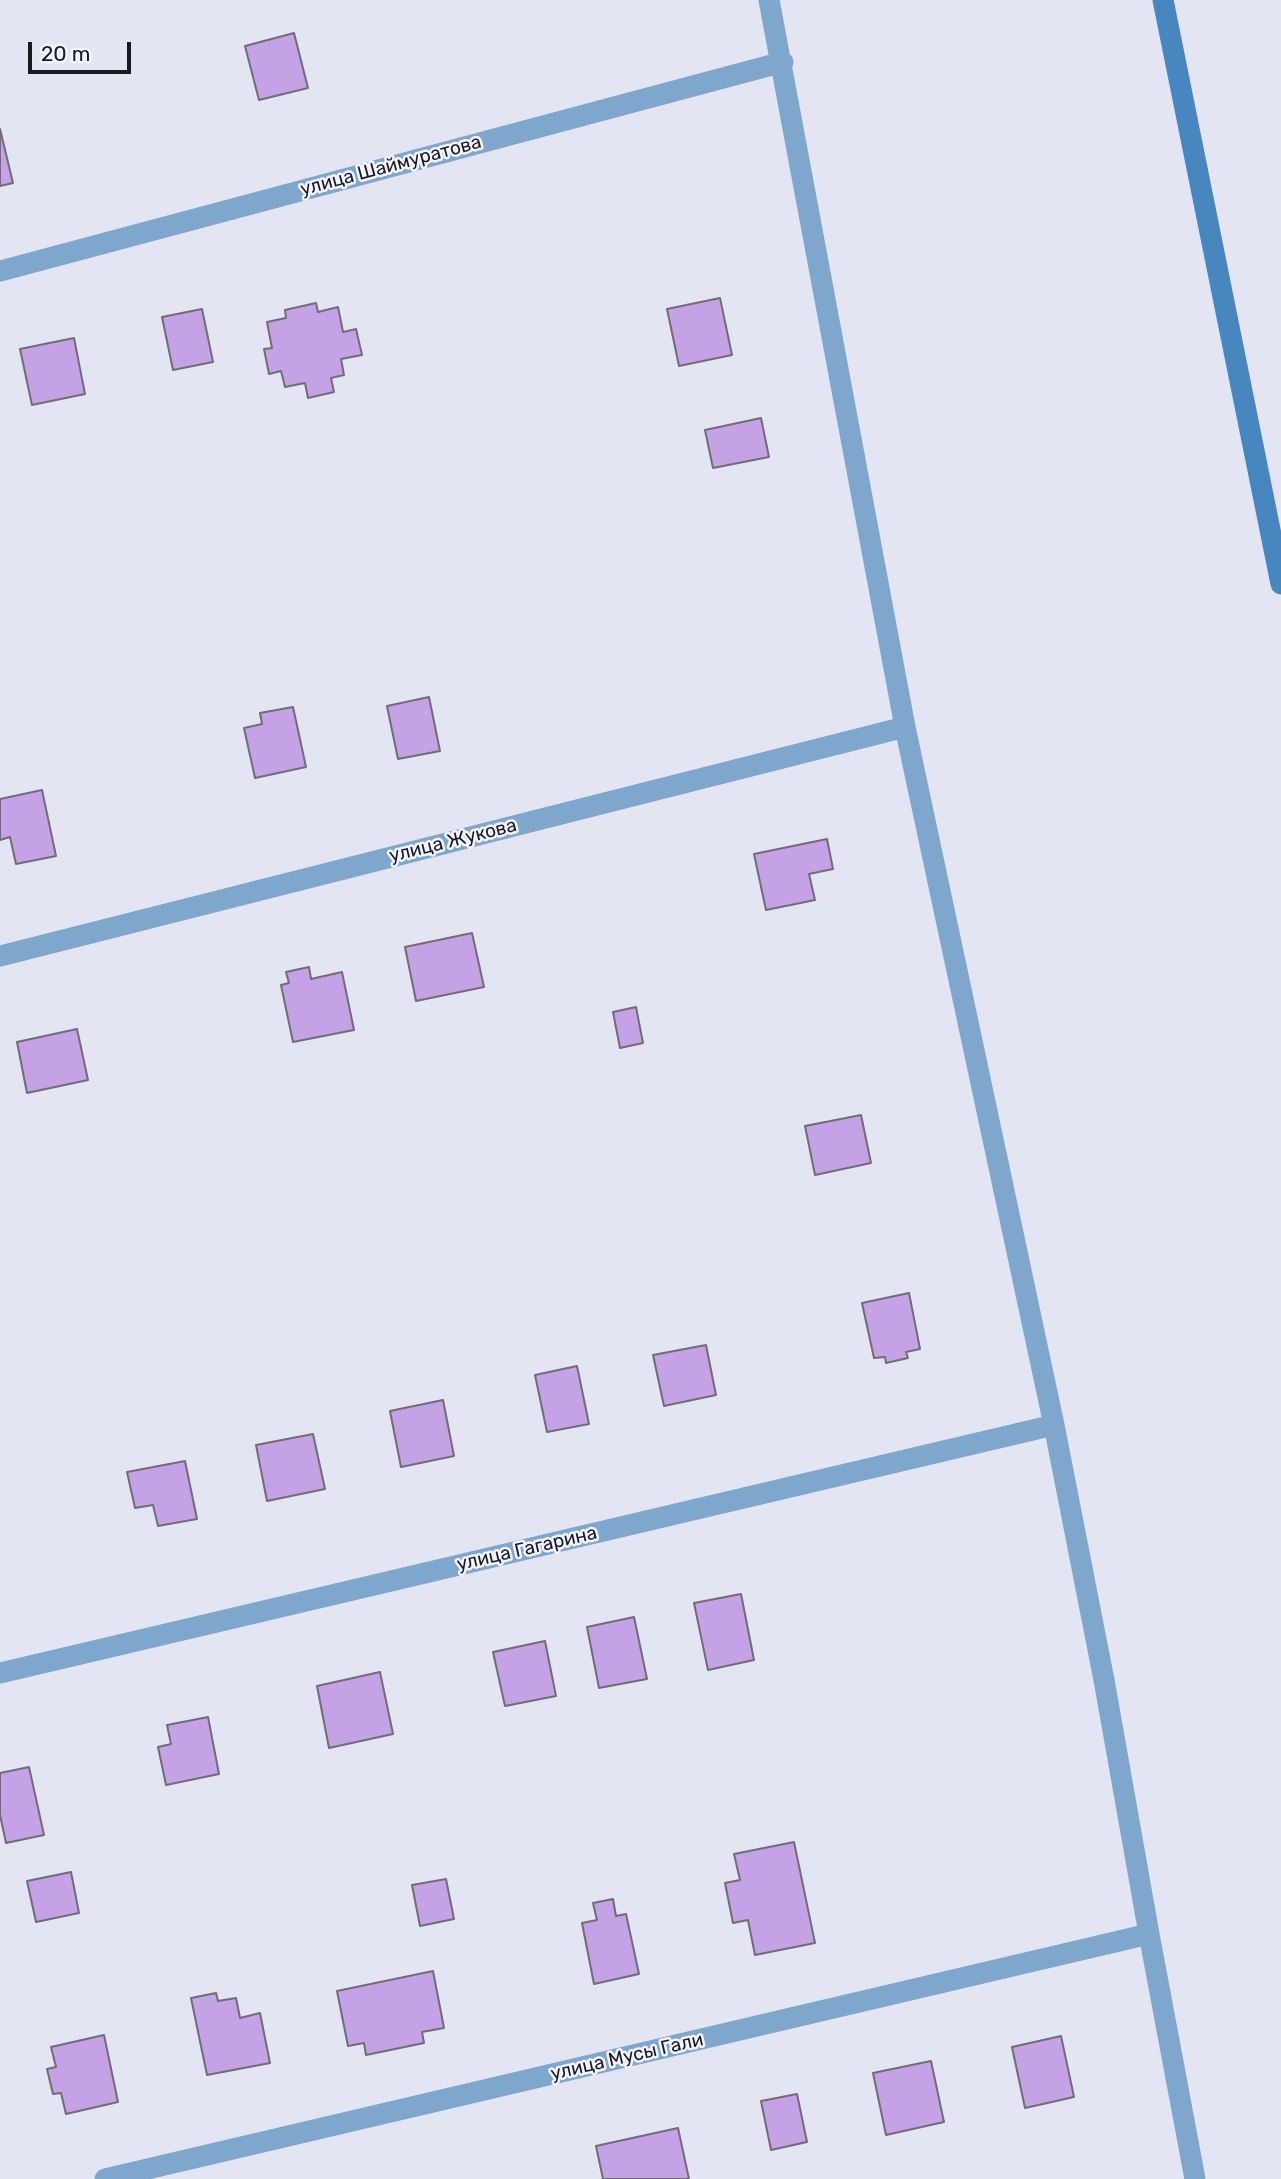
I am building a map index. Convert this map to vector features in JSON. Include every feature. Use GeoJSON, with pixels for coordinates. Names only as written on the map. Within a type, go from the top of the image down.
{"type":"FeatureCollection","features":[{"type":"Feature","properties":{"kind":"main road"},"geometry":{"type":"LineString","coordinates":[[1163,0],[1281,584]]}},
{"type":"Feature","properties":{"kind":"street"},"geometry":{"type":"LineString","coordinates":[[769,0],[783,62],[905,727],[1054,1426],[1104,1680],[1195,2179]]}},
{"type":"Feature","properties":{"kind":"street","name":"улица Шаймуратова"},"geometry":{"type":"LineString","coordinates":[[0,271],[783,62]]}},
{"type":"Feature","properties":{"kind":"street","name":"улица Жукова"},"geometry":{"type":"LineString","coordinates":[[0,956],[905,727]]}},
{"type":"Feature","properties":{"kind":"street","name":"улица Гагарина"},"geometry":{"type":"LineString","coordinates":[[0,1673],[1054,1426]]}},
{"type":"Feature","properties":{"kind":"street","name":"улица Мусы Гали"},"geometry":{"type":"LineString","coordinates":[[105,2179],[1149,1934]]}},
{"type":"Feature","properties":{"kind":"building"},"geometry":{"type":"Polygon","coordinates":[[[294,33],[308,88],[259,100],[245,46],[294,33]]]}},
{"type":"Feature","properties":{"kind":"building"},"geometry":{"type":"Polygon","coordinates":[[[0,129],[13,183],[0,186],[0,129]]]}},
{"type":"Feature","properties":{"kind":"building"},"geometry":{"type":"Polygon","coordinates":[[[720,298],[732,355],[679,366],[667,309],[720,298]]]}},
{"type":"Feature","properties":{"kind":"building"},"geometry":{"type":"Polygon","coordinates":[[[316,303],[318,312],[338,307],[343,332],[356,329],[362,355],[341,359],[344,375],[331,378],[334,392],[308,398],[305,383],[285,387],[281,371],[269,374],[264,349],[272,348],[267,322],[286,318],[285,310],[316,303]]]}},
{"type":"Feature","properties":{"kind":"building"},"geometry":{"type":"Polygon","coordinates":[[[202,309],[213,362],[173,370],[162,317],[202,309]]]}},
{"type":"Feature","properties":{"kind":"building"},"geometry":{"type":"Polygon","coordinates":[[[74,338],[85,394],[32,405],[20,349],[74,338]]]}},
{"type":"Feature","properties":{"kind":"building"},"geometry":{"type":"Polygon","coordinates":[[[761,418],[769,457],[713,468],[705,430],[761,418]]]}},
{"type":"Feature","properties":{"kind":"building"},"geometry":{"type":"Polygon","coordinates":[[[429,697],[440,751],[398,759],[387,706],[429,697]]]}},
{"type":"Feature","properties":{"kind":"building"},"geometry":{"type":"Polygon","coordinates":[[[293,707],[306,767],[255,778],[244,728],[262,724],[260,713],[293,707]]]}},
{"type":"Feature","properties":{"kind":"building"},"geometry":{"type":"Polygon","coordinates":[[[42,790],[56,856],[16,864],[10,837],[0,840],[0,799],[42,790]]]}},
{"type":"Feature","properties":{"kind":"building"},"geometry":{"type":"Polygon","coordinates":[[[827,839],[833,869],[809,874],[815,900],[766,910],[754,854],[827,839]]]}},
{"type":"Feature","properties":{"kind":"building"},"geometry":{"type":"Polygon","coordinates":[[[472,933],[484,987],[416,1001],[405,947],[472,933]]]}},
{"type":"Feature","properties":{"kind":"building"},"geometry":{"type":"Polygon","coordinates":[[[309,967],[311,979],[342,972],[354,1030],[293,1042],[281,985],[289,983],[286,972],[309,967]]]}},
{"type":"Feature","properties":{"kind":"building"},"geometry":{"type":"Polygon","coordinates":[[[636,1007],[643,1043],[620,1048],[613,1012],[636,1007]]]}},
{"type":"Feature","properties":{"kind":"building"},"geometry":{"type":"Polygon","coordinates":[[[77,1029],[88,1080],[27,1093],[17,1042],[77,1029]]]}},
{"type":"Feature","properties":{"kind":"building"},"geometry":{"type":"Polygon","coordinates":[[[861,1115],[871,1163],[815,1175],[805,1126],[861,1115]]]}},
{"type":"Feature","properties":{"kind":"building"},"geometry":{"type":"Polygon","coordinates":[[[909,1293],[920,1349],[906,1352],[908,1358],[886,1363],[885,1357],[874,1358],[862,1303],[909,1293]]]}},
{"type":"Feature","properties":{"kind":"building"},"geometry":{"type":"Polygon","coordinates":[[[706,1345],[716,1395],[664,1406],[653,1355],[706,1345]]]}},
{"type":"Feature","properties":{"kind":"building"},"geometry":{"type":"Polygon","coordinates":[[[577,1366],[589,1424],[547,1432],[535,1375],[577,1366]]]}},
{"type":"Feature","properties":{"kind":"building"},"geometry":{"type":"Polygon","coordinates":[[[443,1400],[454,1456],[401,1467],[390,1411],[443,1400]]]}},
{"type":"Feature","properties":{"kind":"building"},"geometry":{"type":"Polygon","coordinates":[[[313,1434],[325,1489],[267,1501],[256,1445],[313,1434]]]}},
{"type":"Feature","properties":{"kind":"building"},"geometry":{"type":"Polygon","coordinates":[[[185,1461],[197,1519],[158,1526],[153,1505],[135,1508],[127,1472],[185,1461]]]}},
{"type":"Feature","properties":{"kind":"building"},"geometry":{"type":"Polygon","coordinates":[[[741,1594],[754,1660],[708,1670],[694,1603],[741,1594]]]}},
{"type":"Feature","properties":{"kind":"building"},"geometry":{"type":"Polygon","coordinates":[[[634,1617],[647,1679],[599,1688],[587,1627],[634,1617]]]}},
{"type":"Feature","properties":{"kind":"building"},"geometry":{"type":"Polygon","coordinates":[[[545,1641],[556,1696],[505,1706],[493,1652],[545,1641]]]}},
{"type":"Feature","properties":{"kind":"building"},"geometry":{"type":"Polygon","coordinates":[[[380,1672],[393,1734],[329,1748],[317,1686],[380,1672]]]}},
{"type":"Feature","properties":{"kind":"building"},"geometry":{"type":"Polygon","coordinates":[[[208,1717],[219,1774],[166,1785],[158,1747],[171,1744],[167,1725],[208,1717]]]}},
{"type":"Feature","properties":{"kind":"building"},"geometry":{"type":"Polygon","coordinates":[[[29,1767],[44,1835],[6,1843],[0,1815],[0,1773],[29,1767]]]}},
{"type":"Feature","properties":{"kind":"building"},"geometry":{"type":"Polygon","coordinates":[[[794,1842],[815,1943],[755,1955],[748,1920],[733,1923],[725,1883],[740,1880],[734,1854],[794,1842]]]}},
{"type":"Feature","properties":{"kind":"building"},"geometry":{"type":"Polygon","coordinates":[[[71,1872],[79,1913],[36,1922],[27,1881],[71,1872]]]}},
{"type":"Feature","properties":{"kind":"building"},"geometry":{"type":"Polygon","coordinates":[[[446,1879],[454,1919],[420,1926],[412,1885],[446,1879]]]}},
{"type":"Feature","properties":{"kind":"building"},"geometry":{"type":"Polygon","coordinates":[[[613,1899],[616,1916],[626,1914],[639,1974],[594,1984],[582,1923],[597,1920],[593,1903],[613,1899]]]}},
{"type":"Feature","properties":{"kind":"building"},"geometry":{"type":"Polygon","coordinates":[[[433,1971],[444,2028],[422,2032],[424,2043],[366,2055],[364,2043],[348,2046],[337,1991],[433,1971]]]}},
{"type":"Feature","properties":{"kind":"building"},"geometry":{"type":"Polygon","coordinates":[[[216,1993],[218,2001],[236,1998],[240,2018],[260,2013],[270,2063],[207,2075],[191,1998],[216,1993]]]}},
{"type":"Feature","properties":{"kind":"building"},"geometry":{"type":"Polygon","coordinates":[[[104,2035],[118,2102],[66,2114],[61,2093],[53,2094],[47,2069],[56,2067],[51,2047],[104,2035]]]}},
{"type":"Feature","properties":{"kind":"building"},"geometry":{"type":"Polygon","coordinates":[[[1061,2036],[1074,2097],[1025,2108],[1012,2047],[1061,2036]]]}},
{"type":"Feature","properties":{"kind":"building"},"geometry":{"type":"Polygon","coordinates":[[[931,2061],[944,2122],[886,2135],[873,2073],[931,2061]]]}},
{"type":"Feature","properties":{"kind":"building"},"geometry":{"type":"Polygon","coordinates":[[[797,2094],[807,2142],[771,2150],[761,2101],[797,2094]]]}},
{"type":"Feature","properties":{"kind":"building"},"geometry":{"type":"Polygon","coordinates":[[[678,2128],[689,2179],[603,2179],[596,2146],[678,2128]]]}}]}
